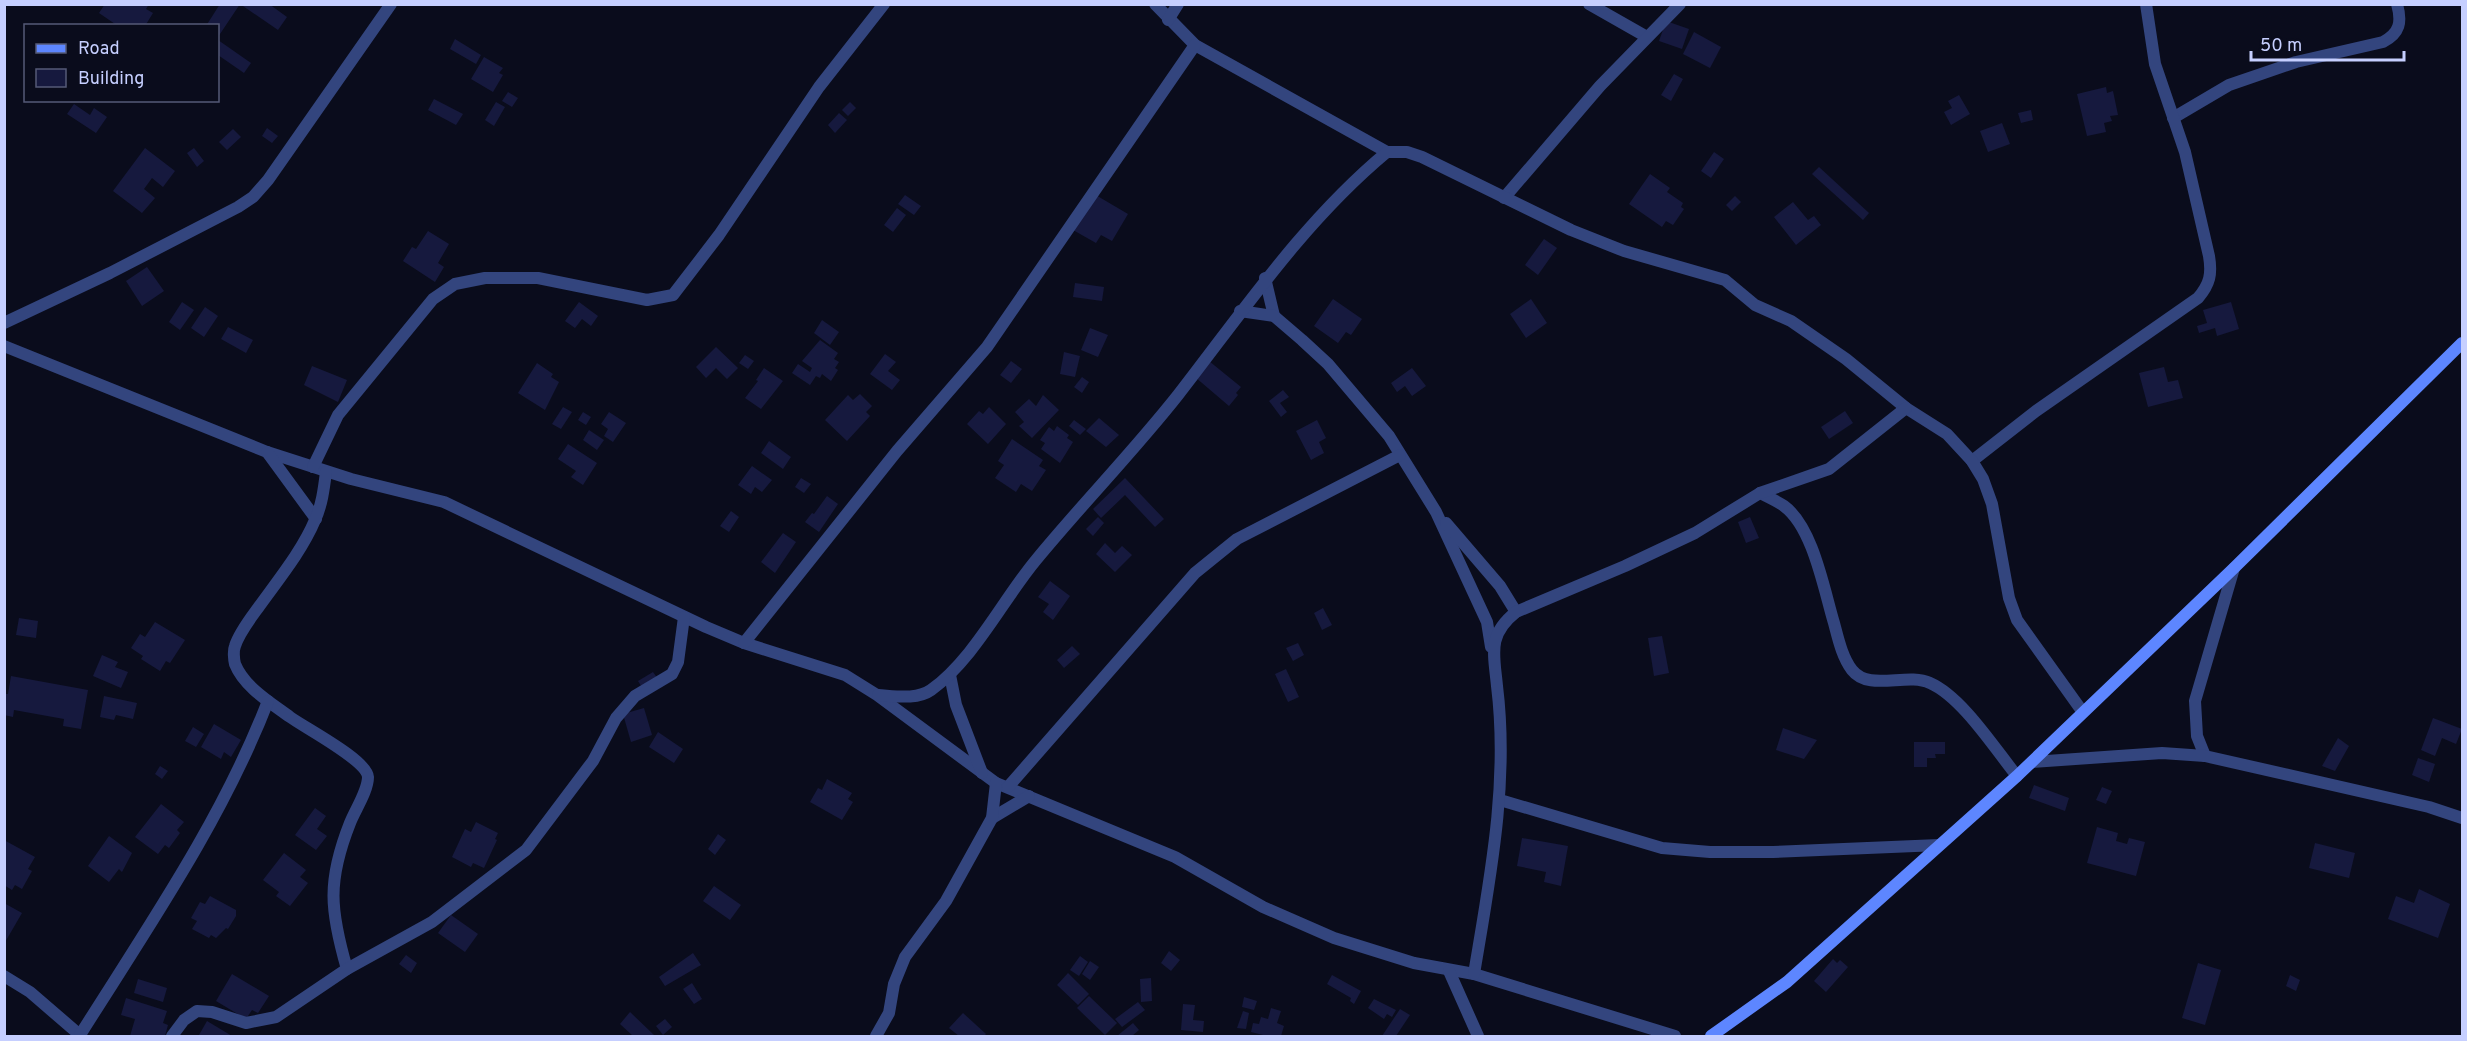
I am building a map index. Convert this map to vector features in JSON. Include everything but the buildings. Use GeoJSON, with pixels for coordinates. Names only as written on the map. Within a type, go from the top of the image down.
{"type":"FeatureCollection","features":[{"type":"Feature","properties":{"kind":"street"},"geometry":{"type":"LineString","coordinates":[[4,323],[166,244],[253,197],[268,180],[392,4]]}},
{"type":"Feature","properties":{"kind":"street"},"geometry":{"type":"LineString","coordinates":[[313,467],[338,415],[433,298],[455,284],[485,278],[538,278],[647,300],[673,295],[719,235],[819,87],[884,4]]}},
{"type":"Feature","properties":{"kind":"street"},"geometry":{"type":"LineString","coordinates":[[1155,4],[1168,20],[1195,45],[1387,152],[1407,152],[1422,157],[1504,198],[1624,252],[1725,280],[1755,305],[1791,321],[1846,359],[1906,408],[1947,434],[1972,461],[1983,479],[1992,504],[2009,598],[2017,620],[2082,711]]}},
{"type":"Feature","properties":{"kind":"street"},"geometry":{"type":"LineString","coordinates":[[1168,20],[1178,4]]}},
{"type":"Feature","properties":{"kind":"street"},"geometry":{"type":"LineString","coordinates":[[1589,4],[1647,37]]}},
{"type":"Feature","properties":{"kind":"street"},"geometry":{"type":"LineString","coordinates":[[1504,198],[1600,86],[1680,4]]}},
{"type":"Feature","properties":{"kind":"street"},"geometry":{"type":"LineString","coordinates":[[1972,461],[2036,411],[2198,298],[2208,286],[2211,271],[2209,256],[2185,152],[2154,64],[2146,4]]}},
{"type":"Feature","properties":{"kind":"street"},"geometry":{"type":"LineString","coordinates":[[2173,118],[2229,86],[2296,62],[2365,46],[2394,36],[2399,27],[2397,4]]}},
{"type":"Feature","properties":{"kind":"street"},"geometry":{"type":"LineString","coordinates":[[744,643],[897,451],[987,347],[1195,45]]}},
{"type":"Feature","properties":{"kind":"street"},"geometry":{"type":"LineString","coordinates":[[877,695],[907,697],[929,692],[950,675],[1035,561],[1145,436],[1265,278],[1340,195],[1387,152]]}},
{"type":"Feature","properties":{"kind":"street"},"geometry":{"type":"LineString","coordinates":[[1265,278],[1274,316]]}},
{"type":"Feature","properties":{"kind":"street"},"geometry":{"type":"LineString","coordinates":[[1240,311],[1274,316],[1328,364],[1360,399],[1389,436],[1436,512],[1487,622],[1503,734],[1500,800],[1474,974]]}},
{"type":"Feature","properties":{"kind":"street"},"geometry":{"type":"LineString","coordinates":[[1712,1036],[1787,982],[2018,776],[2082,711],[2234,568],[2463,343]]}},
{"type":"Feature","properties":{"kind":"street"},"geometry":{"type":"LineString","coordinates":[[4,346],[267,452],[326,471],[444,502],[684,617],[744,643],[845,675],[877,695],[996,783],[1175,857],[1263,907],[1334,938],[1449,971],[1474,974],[1675,1036]]}},
{"type":"Feature","properties":{"kind":"street"},"geometry":{"type":"LineString","coordinates":[[1492,653],[1496,636],[1506,620],[1516,612],[1625,566],[1695,533],[1760,493],[1829,468],[1906,408]]}},
{"type":"Feature","properties":{"kind":"street"},"geometry":{"type":"LineString","coordinates":[[267,452],[316,519]]}},
{"type":"Feature","properties":{"kind":"street"},"geometry":{"type":"LineString","coordinates":[[1008,787],[1195,573],[1237,539],[1400,455]]}},
{"type":"Feature","properties":{"kind":"street"},"geometry":{"type":"LineString","coordinates":[[326,471],[316,519],[234,647],[234,662],[244,679],[268,701],[301,726],[355,759],[366,769],[368,777],[364,791],[336,861],[332,894],[334,923],[347,969]]}},
{"type":"Feature","properties":{"kind":"street"},"geometry":{"type":"LineString","coordinates":[[1760,493],[1784,506],[1800,525],[1810,547],[1839,639],[1854,673],[1863,678],[1878,681],[1913,678],[1930,682],[1947,693],[2018,776]]}},
{"type":"Feature","properties":{"kind":"street"},"geometry":{"type":"LineString","coordinates":[[1436,512],[1500,586],[1516,612]]}},
{"type":"Feature","properties":{"kind":"street"},"geometry":{"type":"LineString","coordinates":[[2205,756],[2197,736],[2195,701],[2234,568]]}},
{"type":"Feature","properties":{"kind":"street"},"geometry":{"type":"LineString","coordinates":[[172,1036],[184,1020],[197,1011],[212,1012],[246,1023],[276,1017],[347,969],[432,922],[526,850],[593,761],[616,718],[635,696],[672,674],[678,662],[684,617]]}},
{"type":"Feature","properties":{"kind":"street"},"geometry":{"type":"LineString","coordinates":[[950,675],[956,705],[982,773]]}},
{"type":"Feature","properties":{"kind":"street"},"geometry":{"type":"LineString","coordinates":[[4,976],[30,992],[80,1036],[150,925],[209,823],[251,745],[268,701]]}},
{"type":"Feature","properties":{"kind":"street"},"geometry":{"type":"LineString","coordinates":[[2032,762],[2162,753],[2205,756],[2428,807],[2463,818]]}},
{"type":"Feature","properties":{"kind":"street"},"geometry":{"type":"LineString","coordinates":[[876,1036],[881,1031],[889,1013],[894,984],[905,957],[946,901],[992,818],[996,783]]}},
{"type":"Feature","properties":{"kind":"street"},"geometry":{"type":"LineString","coordinates":[[992,818],[1029,796]]}},
{"type":"Feature","properties":{"kind":"street"},"geometry":{"type":"LineString","coordinates":[[1500,800],[1662,848],[1710,852],[1763,852],[1939,845]]}},
{"type":"Feature","properties":{"kind":"street"},"geometry":{"type":"LineString","coordinates":[[1449,971],[1478,1036]]}}]}
